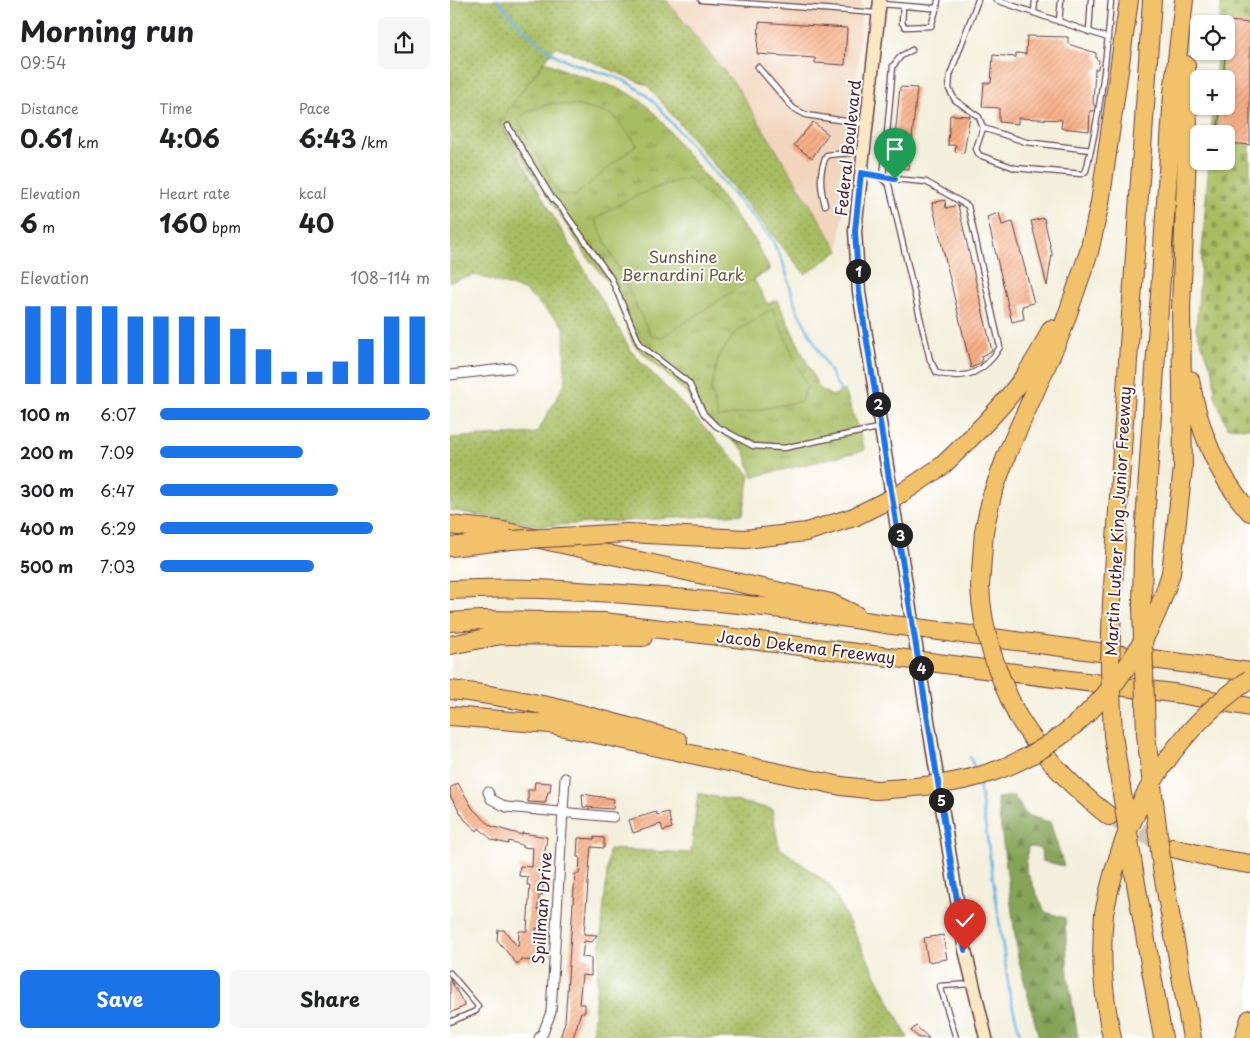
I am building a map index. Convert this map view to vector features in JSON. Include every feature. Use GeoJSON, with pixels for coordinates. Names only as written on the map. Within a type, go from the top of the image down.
{"type":"FeatureCollection","features":[{"type":"Feature","properties":{"kind":"highway"},"geometry":{"type":"LineString","coordinates":[[1109,816],[1073,788],[1056,771],[1017,715],[995,667],[984,622],[980,586],[984,531],[992,494],[1007,454],[1047,367],[1079,287],[1089,252],[1100,203],[1129,0]]}},
{"type":"Feature","properties":{"kind":"highway","name":"Martin Luther King Junior Freeway"},"geometry":{"type":"LineString","coordinates":[[1152,0],[1112,601],[1110,667],[1113,735],[1134,872],[1163,1038]]}},
{"type":"Feature","properties":{"kind":"highway"},"geometry":{"type":"LineString","coordinates":[[450,716],[550,724],[813,780],[876,790],[948,783],[971,778],[1009,765],[1057,738],[1094,706],[1128,668],[1159,610],[1171,573],[1183,468],[1182,277],[1188,127],[1184,7]]}},
{"type":"Feature","properties":{"kind":"highway","name":"Martin Luther King Junior Freeway"},"geometry":{"type":"LineString","coordinates":[[1184,7],[1173,94],[1143,552],[1142,607],[1145,727],[1153,806],[1192,1038]]}},
{"type":"Feature","properties":{"kind":"highway"},"geometry":{"type":"LineString","coordinates":[[450,546],[511,540],[628,533],[745,539],[806,532],[854,517],[902,493],[942,466],[1011,395],[1046,342],[1100,203]]}},
{"type":"Feature","properties":{"kind":"highway"},"geometry":{"type":"LineString","coordinates":[[1182,277],[1190,378],[1196,413],[1214,459],[1250,512]]}},
{"type":"Feature","properties":{"kind":"highway"},"geometry":{"type":"LineString","coordinates":[[450,525],[498,530],[831,603],[878,623]]}},
{"type":"Feature","properties":{"kind":"highway","name":"Jacob Dekema Freeway"},"geometry":{"type":"LineString","coordinates":[[450,590],[481,588],[576,590],[707,600],[1250,672]]}},
{"type":"Feature","properties":{"kind":"highway","name":"Jacob Dekema Freeway"},"geometry":{"type":"LineString","coordinates":[[450,622],[481,620],[604,622],[1170,693],[1250,706]]}},
{"type":"Feature","properties":{"kind":"highway"},"geometry":{"type":"LineString","coordinates":[[450,645],[501,635],[597,635],[770,643]]}},
{"type":"Feature","properties":{"kind":"highway"},"geometry":{"type":"LineString","coordinates":[[1112,1038],[1103,995],[1101,946],[1104,914],[1122,843],[1152,781],[1196,723],[1214,706],[1250,679]]}},
{"type":"Feature","properties":{"kind":"highway"},"geometry":{"type":"LineString","coordinates":[[450,690],[511,698],[578,713],[813,780]]}},
{"type":"Feature","properties":{"kind":"highway"},"geometry":{"type":"LineString","coordinates":[[1174,848],[1211,858],[1250,864]]}},
{"type":"Feature","properties":{"kind":"highway"},"geometry":{"type":"LineString","coordinates":[[1244,1038],[1250,1019]]}},
{"type":"Feature","properties":{"kind":"main road","name":"Federal Boulevard"},"geometry":{"type":"LineString","coordinates":[[879,6],[855,231],[859,292],[972,984],[986,1038]]}},
{"type":"Feature","properties":{"kind":"street"},"geometry":{"type":"LineString","coordinates":[[450,375],[510,368]]}},
{"type":"Feature","properties":{"kind":"street","name":"Spillman Drive"},"geometry":{"type":"LineString","coordinates":[[539,1038],[543,1033],[551,1012],[564,814],[564,778]]}},
{"type":"Feature","properties":{"kind":"street"},"geometry":{"type":"LineString","coordinates":[[488,792],[491,799],[506,808],[613,817]]}},
{"type":"Feature","properties":{"kind":"lane"},"geometry":{"type":"LineString","coordinates":[[701,0],[936,7]]}},
{"type":"Feature","properties":{"kind":"lane"},"geometry":{"type":"LineString","coordinates":[[903,6],[902,23],[905,27],[931,26],[938,0]]}},
{"type":"Feature","properties":{"kind":"lane"},"geometry":{"type":"LineString","coordinates":[[978,0],[950,75],[949,89],[955,100],[979,117],[983,128],[976,149],[979,155],[1015,168],[1082,174],[1086,171],[1091,150],[1108,38],[1111,0]]}},
{"type":"Feature","properties":{"kind":"lane"},"geometry":{"type":"LineString","coordinates":[[996,0],[1108,38]]}},
{"type":"Feature","properties":{"kind":"lane"},"geometry":{"type":"LineString","coordinates":[[1034,13],[1035,0]]}},
{"type":"Feature","properties":{"kind":"lane"},"geometry":{"type":"LineString","coordinates":[[1059,22],[1061,0]]}},
{"type":"Feature","properties":{"kind":"lane"},"geometry":{"type":"LineString","coordinates":[[1089,32],[1091,0]]}},
{"type":"Feature","properties":{"kind":"lane"},"geometry":{"type":"LineString","coordinates":[[861,173],[883,178],[926,182],[968,206],[1000,347],[994,358],[982,369],[952,378],[937,374],[930,360],[889,185],[883,178],[894,66],[901,56],[912,50]]}},
{"type":"Feature","properties":{"kind":"lane"},"geometry":{"type":"LineString","coordinates":[[758,67],[794,108],[806,115],[867,125]]}},
{"type":"Feature","properties":{"kind":"lane"},"geometry":{"type":"LineString","coordinates":[[508,126],[552,198],[563,210],[611,278],[640,345],[689,383],[704,414],[716,426],[754,446],[784,448],[882,427]]}},
{"type":"Feature","properties":{"kind":"lane"},"geometry":{"type":"LineString","coordinates":[[983,128],[1026,142],[1091,150]]}},
{"type":"Feature","properties":{"kind":"lane"},"geometry":{"type":"LineString","coordinates":[[825,205],[820,188],[822,164],[827,155],[864,152]]}},
{"type":"Feature","properties":{"kind":"lane"},"geometry":{"type":"LineString","coordinates":[[450,973],[478,1006],[476,1011],[450,1022]]}},
{"type":"Feature","properties":{"kind":"lane"},"geometry":{"type":"LineString","coordinates":[[956,1038],[940,986],[972,984]]}},
{"type":"Feature","properties":{"kind":"shaded area"},"geometry":{"type":"Polygon","coordinates":[[[666,0],[862,0],[858,65],[839,251],[737,87],[666,0]]]}},
{"type":"Feature","properties":{"kind":"green space"},"geometry":{"type":"Polygon","coordinates":[[[450,0],[666,0],[737,87],[839,251],[805,274],[648,86],[556,46],[499,122],[632,352],[750,475],[743,514],[540,526],[450,510],[450,438],[537,433],[565,383],[564,326],[524,290],[475,275],[450,282],[450,0]]]}},
{"type":"Feature","properties":{"kind":"green space"},"geometry":{"type":"Polygon","coordinates":[[[1221,0],[1250,0],[1250,428],[1227,427],[1215,396],[1213,371],[1196,330],[1208,170],[1235,170],[1235,125],[1212,125],[1212,115],[1235,115],[1235,70],[1216,70],[1217,60],[1235,60],[1235,15],[1220,15],[1221,0]]]}},
{"type":"Feature","properties":{"kind":"green space","name":"Sunshine Bernardini Park"},"geometry":{"type":"Polygon","coordinates":[[[545,61],[565,71],[630,94],[652,111],[665,126],[730,208],[761,254],[770,270],[754,279],[767,304],[777,300],[819,388],[832,396],[845,390],[865,450],[753,477],[744,450],[707,421],[684,391],[633,344],[614,289],[588,258],[499,122],[545,61]]]}},
{"type":"Feature","properties":{"kind":"green space"},"geometry":{"type":"Polygon","coordinates":[[[552,103],[579,106],[613,115],[637,144],[575,196],[558,193],[518,120],[528,111],[552,103]]]}},
{"type":"Feature","properties":{"kind":"green space"},"geometry":{"type":"Polygon","coordinates":[[[688,178],[753,237],[769,268],[662,337],[651,336],[595,220],[640,194],[688,178]]]}},
{"type":"Feature","properties":{"kind":"green space"},"geometry":{"type":"Polygon","coordinates":[[[772,308],[807,387],[801,401],[718,418],[711,389],[719,356],[735,333],[772,308]]]}},
{"type":"Feature","properties":{"kind":"green space"},"geometry":{"type":"Polygon","coordinates":[[[698,793],[772,809],[779,847],[830,885],[908,1038],[592,1038],[609,849],[691,853],[698,793]]]}},
{"type":"Feature","properties":{"kind":"green space"},"geometry":{"type":"Polygon","coordinates":[[[1014,796],[1026,815],[1050,822],[1064,866],[1042,861],[1041,849],[1028,846],[1026,869],[1045,912],[1065,918],[1068,976],[1078,1038],[1039,1038],[1018,958],[997,798],[1014,796]]]}},
{"type":"Feature","properties":{"kind":"building"},"geometry":{"type":"Polygon","coordinates":[[[759,22],[847,28],[845,65],[815,63],[815,58],[757,54],[759,22]]]}},
{"type":"Feature","properties":{"kind":"building"},"geometry":{"type":"Polygon","coordinates":[[[1235,22],[1250,23],[1250,145],[1235,144],[1235,125],[1219,125],[1219,115],[1235,115],[1235,70],[1224,70],[1225,60],[1235,60],[1235,22]]]}},
{"type":"Feature","properties":{"kind":"building"},"geometry":{"type":"Polygon","coordinates":[[[1027,36],[1068,37],[1068,44],[1096,53],[1096,59],[1099,60],[1098,69],[1095,69],[1093,103],[1095,106],[1094,111],[1090,111],[1089,131],[1061,128],[1062,120],[1018,118],[1018,124],[999,122],[999,108],[982,107],[984,83],[991,83],[993,55],[1016,57],[1016,53],[1026,54],[1027,36]]]}},
{"type":"Feature","properties":{"kind":"building"},"geometry":{"type":"Polygon","coordinates":[[[900,87],[917,88],[909,169],[892,168],[900,87]]]}},
{"type":"Feature","properties":{"kind":"building"},"geometry":{"type":"Polygon","coordinates":[[[950,115],[970,116],[964,153],[955,152],[956,145],[948,145],[950,115]]]}},
{"type":"Feature","properties":{"kind":"building"},"geometry":{"type":"Polygon","coordinates":[[[813,122],[828,134],[812,158],[794,145],[813,122]]]}},
{"type":"Feature","properties":{"kind":"building"},"geometry":{"type":"Polygon","coordinates":[[[945,200],[946,208],[958,205],[992,351],[981,356],[982,362],[971,368],[932,203],[945,200]]]}},
{"type":"Feature","properties":{"kind":"building"},"geometry":{"type":"Polygon","coordinates":[[[999,213],[1002,225],[1013,222],[1034,303],[1022,306],[1024,319],[1012,322],[987,217],[999,213]]]}},
{"type":"Feature","properties":{"kind":"building"},"geometry":{"type":"Polygon","coordinates":[[[1044,218],[1052,254],[1047,286],[1031,221],[1044,218]]]}},
{"type":"Feature","properties":{"kind":"building"},"geometry":{"type":"Polygon","coordinates":[[[535,782],[551,783],[550,792],[548,792],[545,803],[528,802],[528,790],[534,790],[535,782]]]}},
{"type":"Feature","properties":{"kind":"building"},"geometry":{"type":"Polygon","coordinates":[[[458,783],[473,809],[491,826],[522,835],[522,833],[547,837],[541,877],[544,877],[542,896],[539,896],[538,910],[542,910],[540,929],[536,928],[536,942],[539,942],[538,961],[522,960],[517,964],[497,940],[498,930],[504,930],[518,947],[519,931],[527,931],[530,885],[527,885],[528,877],[519,876],[520,866],[532,867],[533,848],[522,847],[522,845],[509,841],[508,844],[492,840],[479,828],[477,831],[465,820],[450,796],[450,788],[458,783]]]}},
{"type":"Feature","properties":{"kind":"building"},"geometry":{"type":"Polygon","coordinates":[[[582,794],[614,799],[613,809],[583,807],[582,794]]]}},
{"type":"Feature","properties":{"kind":"building"},"geometry":{"type":"Polygon","coordinates":[[[656,812],[657,815],[668,812],[672,828],[663,831],[661,824],[633,833],[629,820],[656,812]]]}},
{"type":"Feature","properties":{"kind":"building"},"geometry":{"type":"Polygon","coordinates":[[[594,837],[604,838],[604,848],[591,847],[584,934],[597,935],[592,942],[584,941],[582,957],[591,958],[591,976],[582,975],[579,1004],[585,1004],[585,1012],[581,1012],[573,1038],[560,1038],[565,1022],[575,874],[579,874],[580,857],[577,857],[578,838],[594,839],[594,837]]]}},
{"type":"Feature","properties":{"kind":"building"},"geometry":{"type":"Polygon","coordinates":[[[943,935],[947,959],[928,962],[924,938],[943,935]]]}},
{"type":"Feature","properties":{"kind":"building"},"geometry":{"type":"Polygon","coordinates":[[[450,979],[465,1006],[450,1013],[450,979]]]}},
{"type":"Feature","properties":{"kind":"building"},"geometry":{"type":"Polygon","coordinates":[[[916,1026],[929,1038],[919,1038],[911,1031],[916,1026]]]}},
{"type":"Feature","properties":{"kind":"waterway"},"geometry":{"type":"LineString","coordinates":[[498,0],[528,33],[553,54],[620,79],[641,91],[653,101],[771,238],[783,262],[796,308],[841,392]]}},
{"type":"Feature","properties":{"kind":"waterway"},"geometry":{"type":"LineString","coordinates":[[970,757],[975,769]]}},
{"type":"Feature","properties":{"kind":"waterway"},"geometry":{"type":"LineString","coordinates":[[979,782],[1010,996],[1021,1038]]}},
{"type":"Feature","properties":{"kind":"tunnel"},"geometry":{"type":"LineString","coordinates":[[1116,820],[1171,847]]}},
{"type":"Feature","properties":{"kind":"route"},"geometry":{"type":"LineString","coordinates":[[895,179],[861,173],[855,231],[859,292],[912,611],[965,950]]}}]}
